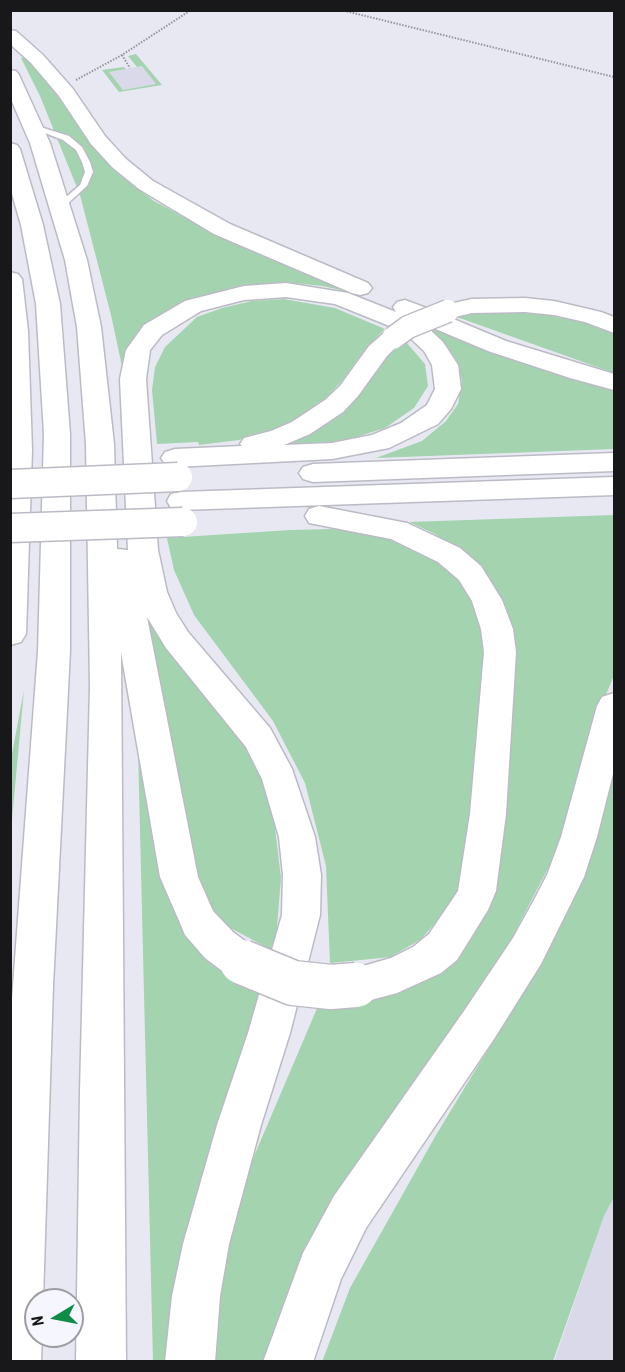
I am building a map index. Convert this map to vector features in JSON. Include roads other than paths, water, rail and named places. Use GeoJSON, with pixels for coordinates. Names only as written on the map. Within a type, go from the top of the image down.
{"type":"FeatureCollection","features":[{"type":"Feature","properties":{"kind":"highway"},"geometry":{"type":"LineString","coordinates":[[10,35],[38,59],[66,93],[98,140],[120,163],[168,200],[222,229],[497,346],[579,373],[615,382]]}},
{"type":"Feature","properties":{"kind":"highway"},"geometry":{"type":"LineString","coordinates":[[10,75],[22,138],[32,225],[48,304],[57,434],[54,651],[33,986],[16,1362]]}},
{"type":"Feature","properties":{"kind":"highway"},"geometry":{"type":"LineString","coordinates":[[22,138],[61,205],[76,260],[89,327],[100,444],[106,676],[101,1092],[101,1362]]}},
{"type":"Feature","properties":{"kind":"highway"},"geometry":{"type":"LineString","coordinates":[[10,279],[18,450],[10,634]]}},
{"type":"Feature","properties":{"kind":"highway"},"geometry":{"type":"LineString","coordinates":[[10,528],[179,490],[314,452],[350,449],[379,442],[410,429],[429,418],[438,409],[448,389],[445,366],[434,346],[417,331],[401,322],[340,298],[286,290],[244,293],[193,306],[153,330],[138,350],[133,379],[142,550],[152,592],[161,615],[177,640],[258,738],[280,779],[297,837],[302,875],[301,915],[269,1033],[239,1125],[206,1244],[196,1296],[190,1362]]}},
{"type":"Feature","properties":{"kind":"highway"},"geometry":{"type":"LineString","coordinates":[[179,490],[261,443],[301,428],[334,406],[350,391],[378,351],[393,338],[408,327],[448,311],[472,306],[525,305],[554,308],[593,317],[615,326]]}},
{"type":"Feature","properties":{"kind":"highway"},"geometry":{"type":"LineString","coordinates":[[10,464],[179,490],[397,530],[449,555],[479,585],[494,615],[499,640],[496,717],[488,814],[477,891],[457,930],[427,960],[397,975],[356,985],[331,987],[293,983],[239,960],[219,945],[199,923],[179,877],[100,444]]}},
{"type":"Feature","properties":{"kind":"highway"},"geometry":{"type":"LineString","coordinates":[[10,507],[179,490],[615,462]]}},
{"type":"Feature","properties":{"kind":"highway"},"geometry":{"type":"LineString","coordinates":[[10,484],[179,490],[615,486]]}},
{"type":"Feature","properties":{"kind":"highway"},"geometry":{"type":"LineString","coordinates":[[320,516],[561,504],[615,497]]}},
{"type":"Feature","properties":{"kind":"highway"},"geometry":{"type":"LineString","coordinates":[[288,1362],[320,1270],[350,1212],[479,1025],[527,951],[548,912],[565,877],[579,837],[615,706]]}},
{"type":"Feature","properties":{"kind":"lane"},"geometry":{"type":"LineString","coordinates":[[22,138],[66,138],[79,149],[87,162],[89,172],[86,181],[80,190],[61,205]]}}]}
